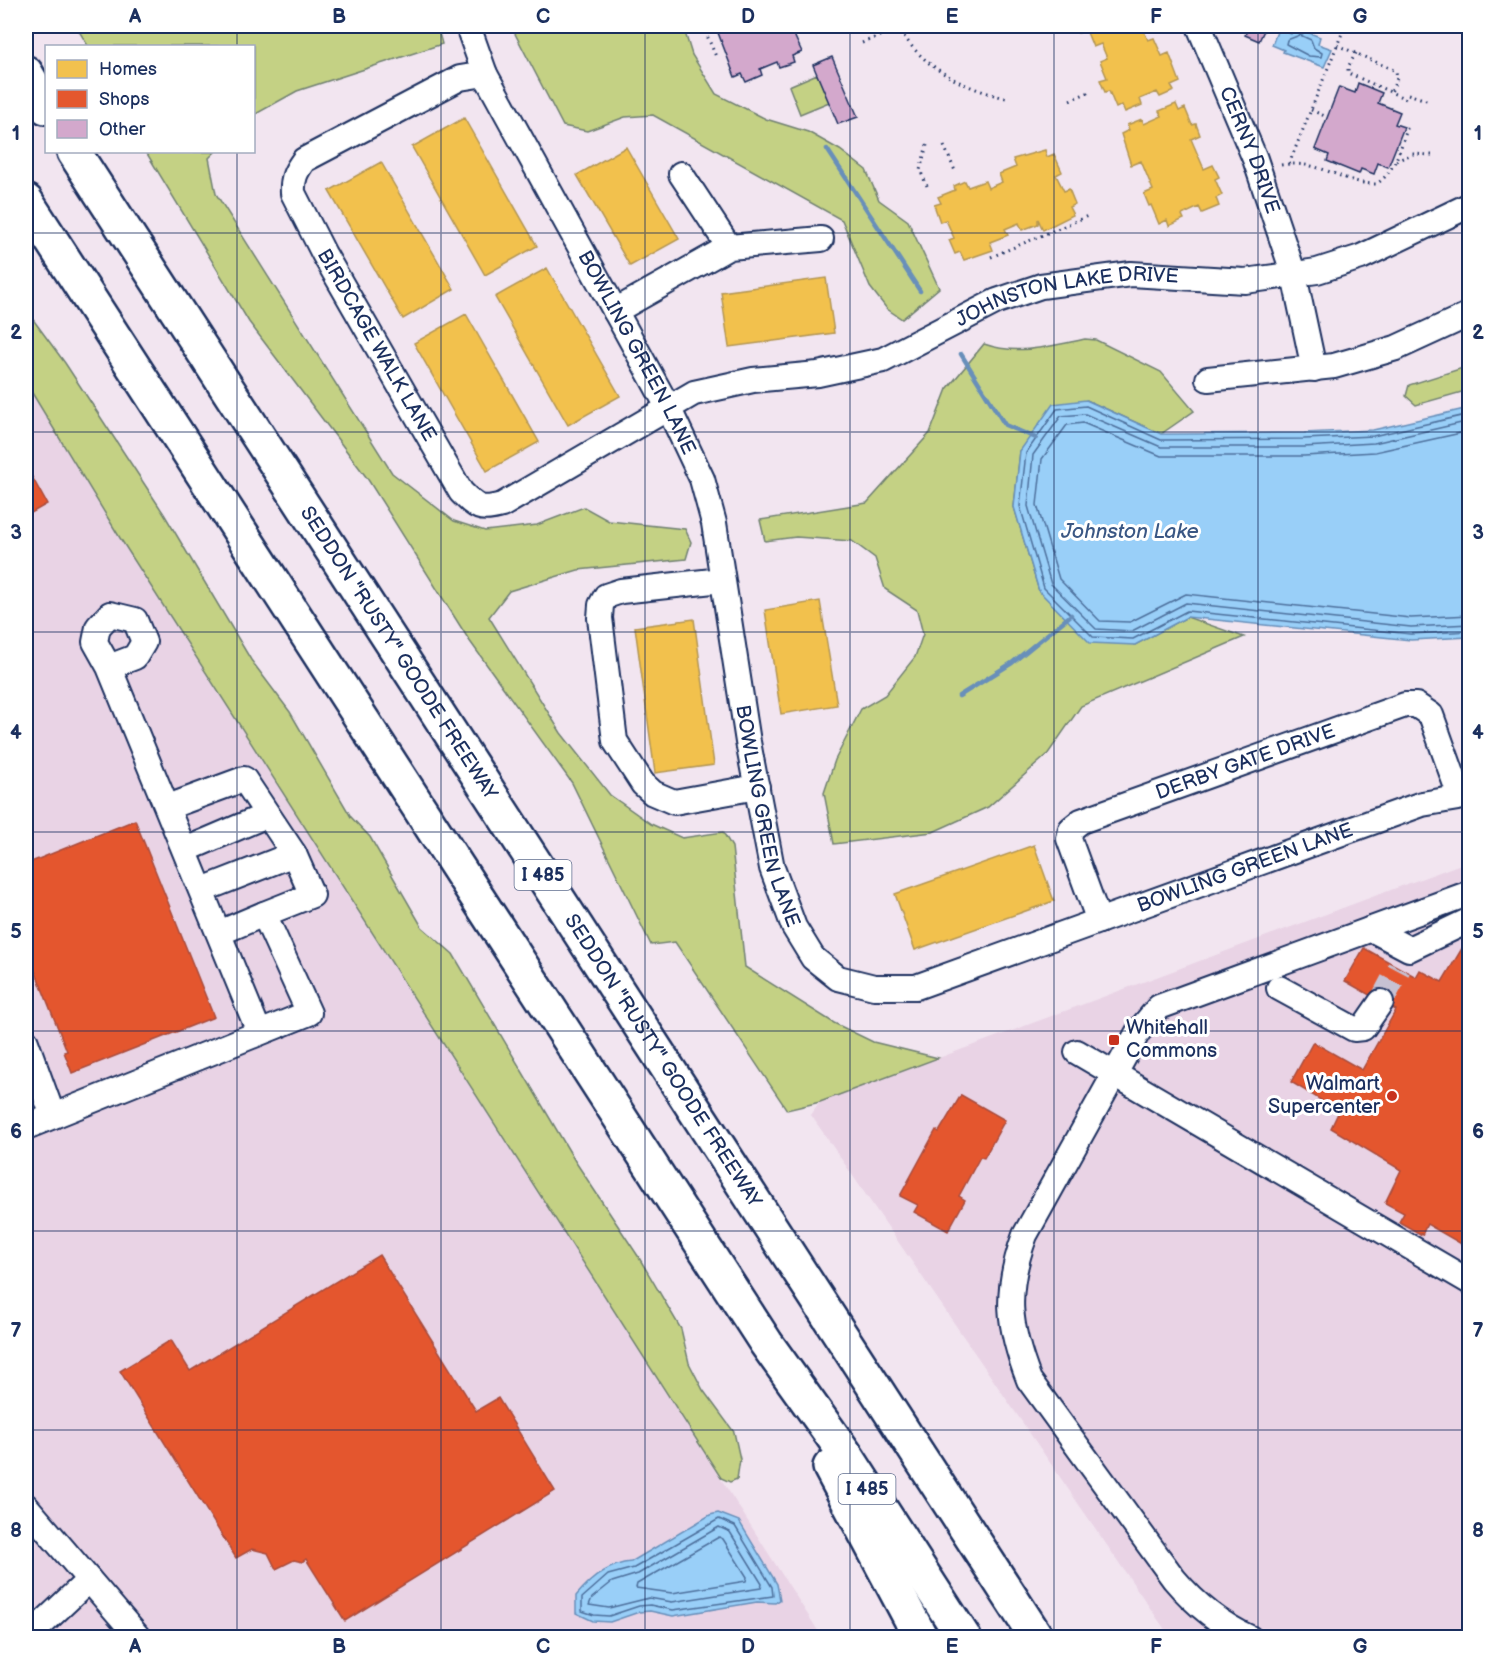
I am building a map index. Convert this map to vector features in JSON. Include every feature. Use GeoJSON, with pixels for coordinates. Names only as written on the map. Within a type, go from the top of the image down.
{"type":"FeatureCollection","features":[{"type":"Feature","properties":{"kind":"highway"},"geometry":{"type":"LineString","coordinates":[[26,74],[45,105]]}},
{"type":"Feature","properties":{"kind":"highway","name":"SEDDON \"RUSTY\" GOODE FREEWAY"},"geometry":{"type":"LineString","coordinates":[[75,153],[1013,1597],[1037,1638]]}},
{"type":"Feature","properties":{"kind":"highway","name":"I 485"},"geometry":{"type":"LineString","coordinates":[[26,201],[766,1343],[846,1455],[964,1638]]}},
{"type":"Feature","properties":{"kind":"highway"},"geometry":{"type":"LineString","coordinates":[[766,1343],[921,1638]]}},
{"type":"Feature","properties":{"kind":"highway"},"geometry":{"type":"LineString","coordinates":[[1013,1597],[1046,1638]]}},
{"type":"Feature","properties":{"kind":"street","name":"CERNY DRIVE"},"geometry":{"type":"LineString","coordinates":[[1199,26],[1255,159],[1294,275],[1314,369]]}},
{"type":"Feature","properties":{"kind":"street","name":"BOWLING GREEN LANE"},"geometry":{"type":"LineString","coordinates":[[470,32],[485,74],[668,407],[702,479],[714,523],[772,868],[794,927],[813,958],[838,978],[874,987],[916,987],[1422,804],[1465,796]]}},
{"type":"Feature","properties":{"kind":"street","name":"BIRDCAGE WALK LANE"},"geometry":{"type":"LineString","coordinates":[[485,74],[460,78],[304,159],[295,173],[293,193],[324,254],[461,492],[475,506],[487,510],[502,505],[668,407]]}},
{"type":"Feature","properties":{"kind":"street"},"geometry":{"type":"LineString","coordinates":[[681,174],[729,247]]}},
{"type":"Feature","properties":{"kind":"street","name":"JOHNSTON LAKE DRIVE"},"geometry":{"type":"LineString","coordinates":[[668,407],[694,393],[753,380],[818,374],[883,360],[997,301],[1041,286],[1131,274],[1245,281],[1317,271],[1362,257],[1470,205]]}},
{"type":"Feature","properties":{"kind":"street"},"geometry":{"type":"LineString","coordinates":[[615,311],[729,247],[822,239]]}},
{"type":"Feature","properties":{"kind":"street"},"geometry":{"type":"LineString","coordinates":[[1208,379],[1334,366],[1396,348],[1470,314]]}},
{"type":"Feature","properties":{"kind":"street"},"geometry":{"type":"LineString","coordinates":[[722,580],[621,591],[606,596],[601,606],[600,618],[615,741],[643,784],[661,798],[674,802],[757,788]]}},
{"type":"Feature","properties":{"kind":"street"},"geometry":{"type":"LineString","coordinates":[[109,667],[259,1032]]}},
{"type":"Feature","properties":{"kind":"street","name":"DERBY GATE DRIVE"},"geometry":{"type":"LineString","coordinates":[[1099,921],[1069,839],[1071,829],[1081,821],[1405,705],[1416,705],[1431,715],[1465,796]]}},
{"type":"Feature","properties":{"kind":"street"},"geometry":{"type":"LineString","coordinates":[[168,807],[244,779],[294,854],[312,895],[219,933]]}},
{"type":"Feature","properties":{"kind":"street"},"geometry":{"type":"LineString","coordinates":[[185,850],[267,815]]}},
{"type":"Feature","properties":{"kind":"street"},"geometry":{"type":"LineString","coordinates":[[202,890],[294,854]]}},
{"type":"Feature","properties":{"kind":"street"},"geometry":{"type":"LineString","coordinates":[[1250,1638],[1229,1629],[1196,1605],[1174,1579],[1029,1380],[1015,1344],[1010,1315],[1017,1257],[1025,1235],[1114,1074],[1146,1019],[1159,1007],[1470,893]]}},
{"type":"Feature","properties":{"kind":"street"},"geometry":{"type":"LineString","coordinates":[[26,1127],[309,1013],[264,914]]}},
{"type":"Feature","properties":{"kind":"street"},"geometry":{"type":"LineString","coordinates":[[1371,929],[1404,959],[1470,920]]}},
{"type":"Feature","properties":{"kind":"street"},"geometry":{"type":"LineString","coordinates":[[1278,988],[1354,1029],[1364,1028],[1381,1002]]}},
{"type":"Feature","properties":{"kind":"street"},"geometry":{"type":"LineString","coordinates":[[26,1042],[53,1116]]}},
{"type":"Feature","properties":{"kind":"street"},"geometry":{"type":"LineString","coordinates":[[1077,1052],[1470,1282]]}},
{"type":"Feature","properties":{"kind":"street"},"geometry":{"type":"LineString","coordinates":[[26,1506],[139,1638]]}},
{"type":"Feature","properties":{"kind":"street"},"geometry":{"type":"LineString","coordinates":[[27,1638],[89,1580]]}},
{"type":"Feature","properties":{"kind":"path"},"geometry":{"type":"LineString","coordinates":[[703,26],[717,59]]}},
{"type":"Feature","properties":{"kind":"path"},"geometry":{"type":"LineString","coordinates":[[862,43],[904,26]]}},
{"type":"Feature","properties":{"kind":"path"},"geometry":{"type":"LineString","coordinates":[[1288,164],[1345,26]]}},
{"type":"Feature","properties":{"kind":"path"},"geometry":{"type":"LineString","coordinates":[[898,27],[921,56],[942,73],[965,86],[1006,98]]}},
{"type":"Feature","properties":{"kind":"path"},"geometry":{"type":"LineString","coordinates":[[1337,45],[1395,71],[1397,78],[1391,92]]}},
{"type":"Feature","properties":{"kind":"path"},"geometry":{"type":"LineString","coordinates":[[1356,53],[1348,67],[1348,73],[1391,92],[1429,101]]}},
{"type":"Feature","properties":{"kind":"path"},"geometry":{"type":"LineString","coordinates":[[1070,100],[1092,91]]}},
{"type":"Feature","properties":{"kind":"path"},"geometry":{"type":"LineString","coordinates":[[1311,110],[1327,117]]}},
{"type":"Feature","properties":{"kind":"path"},"geometry":{"type":"LineString","coordinates":[[1281,165],[1314,165],[1362,182],[1376,184],[1385,177],[1395,163],[1398,147],[1408,126]]}},
{"type":"Feature","properties":{"kind":"path"},"geometry":{"type":"LineString","coordinates":[[927,144],[920,170],[927,186]]}},
{"type":"Feature","properties":{"kind":"path"},"geometry":{"type":"LineString","coordinates":[[944,146],[956,173]]}},
{"type":"Feature","properties":{"kind":"path"},"geometry":{"type":"LineString","coordinates":[[1395,163],[1412,154],[1432,155]]}},
{"type":"Feature","properties":{"kind":"path"},"geometry":{"type":"LineString","coordinates":[[991,257],[1090,215]]}},
{"type":"Feature","properties":{"kind":"shaded area"},"geometry":{"type":"Polygon","coordinates":[[[26,383],[120,539],[822,1637],[26,1637],[26,383]]]}},
{"type":"Feature","properties":{"kind":"shaded area","name":"Whitehall Commons"},"geometry":{"type":"Polygon","coordinates":[[[1469,861],[1469,1637],[1170,1637],[811,1115],[820,1102],[1469,861]]]}},
{"type":"Feature","properties":{"kind":"green space"},"geometry":{"type":"Polygon","coordinates":[[[76,26],[437,26],[442,44],[297,91],[255,114],[255,45],[87,45],[76,26]]]}},
{"type":"Feature","properties":{"kind":"green space"},"geometry":{"type":"Polygon","coordinates":[[[511,26],[683,26],[692,55],[716,94],[766,119],[808,132],[840,150],[866,170],[879,200],[908,221],[939,288],[902,319],[887,309],[870,287],[842,220],[653,115],[625,117],[587,131],[563,126],[511,26]]]}},
{"type":"Feature","properties":{"kind":"green space"},"geometry":{"type":"Polygon","coordinates":[[[817,74],[829,102],[800,114],[789,86],[817,74]]]}},
{"type":"Feature","properties":{"kind":"green space"},"geometry":{"type":"Polygon","coordinates":[[[147,153],[214,153],[209,158],[216,194],[392,473],[454,521],[485,531],[537,525],[584,507],[609,521],[685,529],[691,542],[686,559],[578,570],[509,591],[489,617],[561,733],[610,795],[651,824],[682,838],[723,832],[732,847],[745,967],[834,1023],[873,1042],[938,1058],[820,1102],[787,1110],[675,942],[651,945],[572,783],[469,640],[367,478],[249,322],[147,153]]]}},
{"type":"Feature","properties":{"kind":"green space"},"geometry":{"type":"Polygon","coordinates":[[[26,310],[65,363],[164,514],[251,660],[290,712],[351,817],[370,837],[422,927],[453,954],[575,1161],[638,1256],[681,1329],[689,1363],[703,1390],[734,1432],[740,1459],[737,1479],[730,1482],[721,1478],[120,538],[26,383],[26,310]]]}},
{"type":"Feature","properties":{"kind":"green space"},"geometry":{"type":"Polygon","coordinates":[[[1085,339],[1096,340],[1161,372],[1194,411],[1161,434],[1087,400],[1020,451],[1014,507],[1039,591],[1135,645],[1187,617],[1244,637],[1081,706],[1047,755],[988,807],[933,832],[834,844],[824,793],[835,760],[861,709],[885,695],[915,657],[923,634],[917,610],[885,589],[875,558],[852,541],[796,537],[765,541],[760,520],[867,503],[930,433],[947,389],[984,344],[997,348],[1022,350],[1085,339]]]}},
{"type":"Feature","properties":{"kind":"green space"},"geometry":{"type":"Polygon","coordinates":[[[1469,366],[1469,390],[1416,405],[1406,396],[1409,385],[1469,366]]]}},
{"type":"Feature","properties":{"kind":"water"},"geometry":{"type":"Polygon","coordinates":[[[1294,27],[1320,37],[1318,44],[1332,49],[1324,67],[1283,52],[1284,50],[1272,45],[1278,29],[1291,34],[1294,27]]]}},
{"type":"Feature","properties":{"kind":"water","name":"Johnston Lake"},"geometry":{"type":"Polygon","coordinates":[[[1086,400],[1161,434],[1373,430],[1469,408],[1469,637],[1411,640],[1187,617],[1135,645],[1090,643],[1039,591],[1014,507],[1020,451],[1053,404],[1086,400]]]}},
{"type":"Feature","properties":{"kind":"water"},"geometry":{"type":"Polygon","coordinates":[[[718,1513],[739,1521],[777,1584],[780,1600],[775,1603],[757,1602],[673,1616],[650,1611],[639,1612],[610,1622],[593,1621],[576,1613],[576,1596],[600,1573],[631,1562],[710,1515],[718,1513]]]}},
{"type":"Feature","properties":{"kind":"building: Homes"},"geometry":{"type":"Polygon","coordinates":[[[1075,26],[1145,26],[1142,27],[1148,40],[1154,38],[1162,56],[1169,53],[1180,82],[1171,86],[1174,91],[1160,97],[1157,92],[1140,99],[1142,105],[1125,112],[1122,105],[1116,108],[1109,91],[1105,92],[1100,80],[1107,78],[1100,61],[1107,58],[1101,44],[1093,47],[1086,30],[1078,33],[1075,26]]]}},
{"type":"Feature","properties":{"kind":"building: Homes"},"geometry":{"type":"Polygon","coordinates":[[[1176,104],[1179,111],[1185,108],[1192,125],[1196,124],[1200,135],[1191,139],[1204,169],[1213,165],[1219,177],[1215,179],[1222,195],[1216,198],[1219,206],[1202,213],[1199,207],[1182,215],[1184,219],[1169,226],[1167,220],[1159,224],[1151,205],[1149,206],[1144,194],[1153,190],[1141,161],[1131,165],[1121,134],[1129,130],[1127,125],[1142,119],[1144,124],[1162,116],[1159,111],[1176,104]]]}},
{"type":"Feature","properties":{"kind":"building: Homes"},"geometry":{"type":"Polygon","coordinates":[[[464,118],[537,246],[485,275],[412,147],[464,118]]]}},
{"type":"Feature","properties":{"kind":"building: Homes"},"geometry":{"type":"Polygon","coordinates":[[[626,147],[679,239],[630,266],[577,175],[626,147]]]}},
{"type":"Feature","properties":{"kind":"building: Homes"},"geometry":{"type":"Polygon","coordinates":[[[1045,150],[1047,157],[1054,154],[1062,172],[1056,175],[1064,191],[1069,189],[1075,204],[1069,207],[1073,215],[1043,230],[1038,219],[1038,224],[1022,230],[1019,223],[1005,229],[1008,235],[990,242],[993,250],[964,260],[960,252],[955,254],[949,240],[954,238],[946,220],[940,222],[934,205],[941,203],[938,197],[955,190],[954,186],[965,181],[968,187],[985,181],[988,188],[1002,182],[999,174],[1016,167],[1013,159],[1045,150]]]}},
{"type":"Feature","properties":{"kind":"building: Homes"},"geometry":{"type":"Polygon","coordinates":[[[381,162],[454,289],[403,319],[329,191],[381,162]]]}},
{"type":"Feature","properties":{"kind":"building: Homes"},"geometry":{"type":"Polygon","coordinates":[[[547,268],[620,396],[568,425],[495,297],[547,268]]]}},
{"type":"Feature","properties":{"kind":"building: Homes"},"geometry":{"type":"Polygon","coordinates":[[[826,278],[834,333],[729,347],[721,292],[826,278]]]}},
{"type":"Feature","properties":{"kind":"building: Homes"},"geometry":{"type":"Polygon","coordinates":[[[466,314],[539,442],[487,471],[414,343],[466,314]]]}},
{"type":"Feature","properties":{"kind":"building: Homes"},"geometry":{"type":"Polygon","coordinates":[[[820,601],[837,705],[781,714],[765,610],[820,601]]]}},
{"type":"Feature","properties":{"kind":"building: Homes"},"geometry":{"type":"Polygon","coordinates":[[[694,619],[714,765],[655,773],[635,627],[694,619]]]}},
{"type":"Feature","properties":{"kind":"building: Homes"},"geometry":{"type":"Polygon","coordinates":[[[1034,845],[1054,901],[915,950],[895,894],[1034,845]]]}},
{"type":"Feature","properties":{"kind":"building: Shops"},"geometry":{"type":"Polygon","coordinates":[[[26,466],[47,504],[26,516],[26,466]]]}},
{"type":"Feature","properties":{"kind":"building: Shops"},"geometry":{"type":"Polygon","coordinates":[[[135,820],[214,1017],[72,1073],[64,1052],[67,1051],[26,948],[26,864],[135,820]]]}},
{"type":"Feature","properties":{"kind":"building: Shops","name":"Walmart Supercenter"},"geometry":{"type":"Polygon","coordinates":[[[1470,935],[1470,1249],[1427,1224],[1422,1235],[1399,1222],[1404,1213],[1385,1203],[1401,1170],[1331,1128],[1339,1111],[1291,1082],[1313,1042],[1362,1070],[1396,1010],[1345,981],[1364,948],[1416,977],[1420,970],[1442,982],[1470,935]]]}},
{"type":"Feature","properties":{"kind":"building: Shops"},"geometry":{"type":"Polygon","coordinates":[[[961,1095],[1005,1120],[984,1158],[980,1157],[959,1196],[965,1200],[948,1231],[914,1212],[918,1205],[900,1196],[936,1130],[939,1132],[961,1095]]]}},
{"type":"Feature","properties":{"kind":"building: Shops"},"geometry":{"type":"Polygon","coordinates":[[[379,1255],[476,1411],[498,1398],[555,1491],[345,1621],[306,1559],[302,1562],[294,1560],[276,1569],[268,1553],[252,1549],[236,1558],[120,1371],[171,1340],[190,1371],[379,1255]]]}},
{"type":"Feature","properties":{"kind":"building: Other"},"geometry":{"type":"Polygon","coordinates":[[[725,26],[793,26],[797,33],[794,35],[802,52],[792,56],[794,62],[779,67],[777,62],[760,69],[762,75],[746,82],[742,74],[735,77],[717,30],[725,26]]]}},
{"type":"Feature","properties":{"kind":"building: Other"},"geometry":{"type":"Polygon","coordinates":[[[1249,26],[1266,26],[1259,41],[1245,35],[1249,26]]]}},
{"type":"Feature","properties":{"kind":"building: Other"},"geometry":{"type":"Polygon","coordinates":[[[832,57],[858,117],[838,124],[813,65],[832,57]]]}},
{"type":"Feature","properties":{"kind":"building: Other"},"geometry":{"type":"Polygon","coordinates":[[[1358,83],[1382,93],[1378,103],[1400,112],[1395,124],[1404,127],[1388,167],[1378,163],[1374,174],[1361,169],[1359,174],[1327,161],[1329,155],[1315,149],[1339,87],[1355,93],[1358,83]]]}},
{"type":"Feature","properties":{"kind":"waterway"},"geometry":{"type":"LineString","coordinates":[[827,149],[920,291]]}},
{"type":"Feature","properties":{"kind":"waterway"},"geometry":{"type":"LineString","coordinates":[[961,354],[1005,425],[1036,438]]}},
{"type":"Feature","properties":{"kind":"waterway"},"geometry":{"type":"LineString","coordinates":[[959,696],[1012,663],[1071,615]]}},
{"type":"Feature","properties":{"kind":"tunnel"},"geometry":{"type":"LineString","coordinates":[[1381,1002],[1399,968]]}},
{"type":"Feature","properties":{"kind":"place","name":"Whitehall Commons"},"geometry":{"type":"Point","coordinates":[1114,1040]}},
{"type":"Feature","properties":{"kind":"place","name":"Walmart Supercenter"},"geometry":{"type":"Point","coordinates":[1392,1096]}}]}
